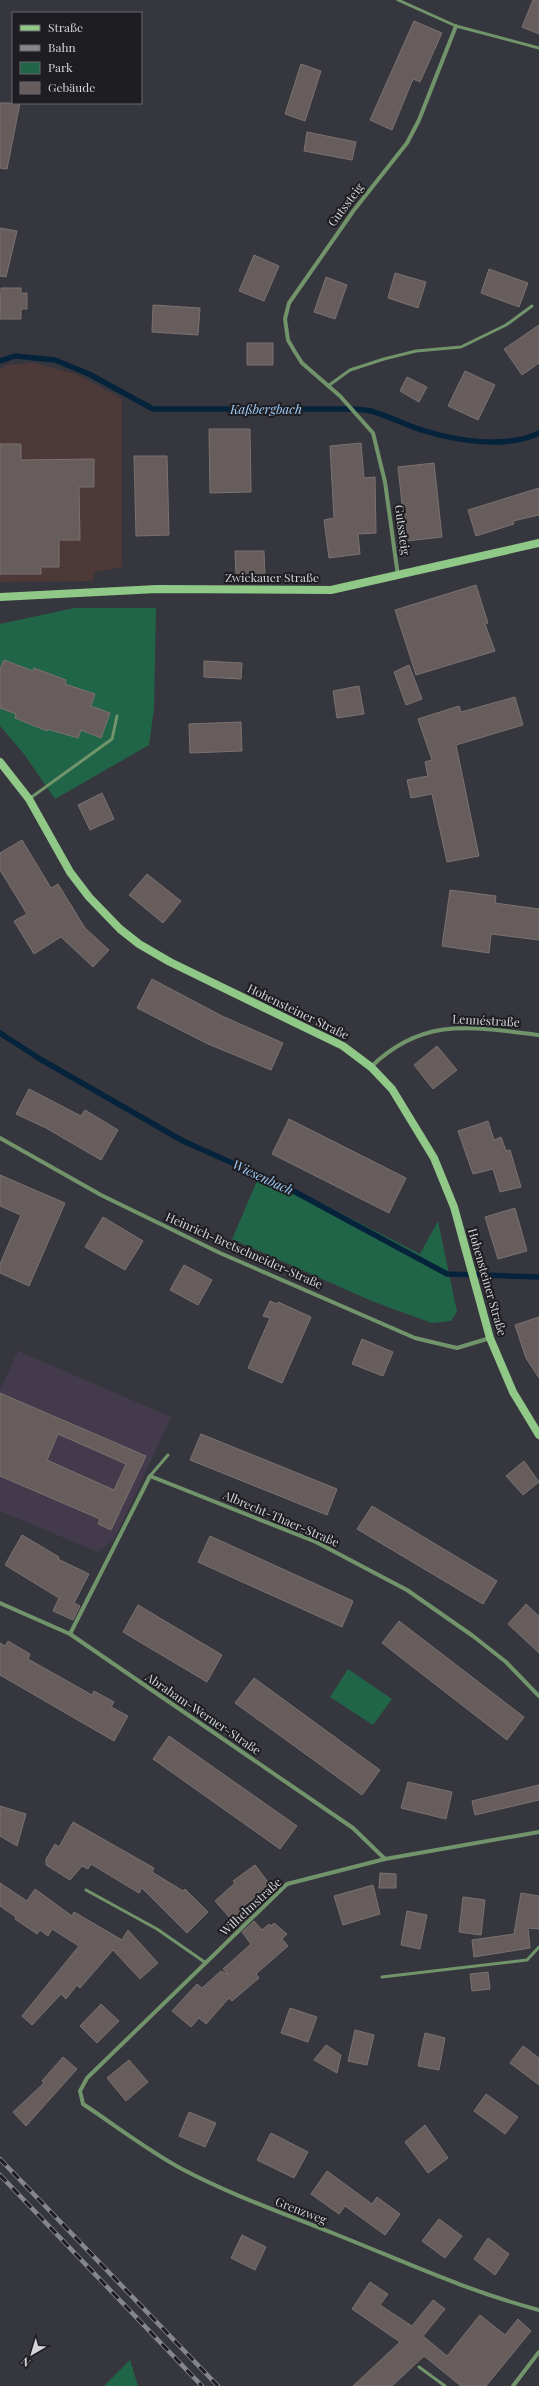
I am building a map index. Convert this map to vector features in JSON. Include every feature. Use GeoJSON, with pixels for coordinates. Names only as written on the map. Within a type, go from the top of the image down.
{"type":"FeatureCollection","features":[{"type":"Feature","properties":{"kind":"main road","name":"Zwickauer Straße"},"geometry":{"type":"LineString","coordinates":[[0,598],[161,589],[331,590],[539,543]]}},
{"type":"Feature","properties":{"kind":"main road","name":"Hohensteiner Straße"},"geometry":{"type":"LineString","coordinates":[[0,762],[29,799],[70,872],[89,897],[120,929],[139,944],[170,962],[343,1046],[371,1067],[392,1089],[434,1158],[454,1207],[481,1299],[490,1338],[513,1392],[539,1435]]}},
{"type":"Feature","properties":{"kind":"street","name":"Gutssteig"},"geometry":{"type":"LineString","coordinates":[[398,576],[385,482],[379,452],[373,433],[340,396],[302,362],[288,340],[284,320],[289,303],[354,210],[407,143],[419,120],[456,26]]}},
{"type":"Feature","properties":{"kind":"street","name":"Lennéstraße"},"geometry":{"type":"LineString","coordinates":[[371,1067],[387,1052],[402,1042],[423,1033],[452,1028],[493,1030],[539,1035]]}},
{"type":"Feature","properties":{"kind":"street","name":"Heinrich-Bretschneider-Straße"},"geometry":{"type":"LineString","coordinates":[[0,1138],[101,1195],[220,1253],[415,1338],[457,1348],[490,1338]]}},
{"type":"Feature","properties":{"kind":"street"},"geometry":{"type":"LineString","coordinates":[[70,1634],[150,1476]]}},
{"type":"Feature","properties":{"kind":"street","name":"Albrecht-Thaer-Straße"},"geometry":{"type":"LineString","coordinates":[[150,1476],[316,1542],[407,1590],[473,1636],[506,1662],[539,1696]]}},
{"type":"Feature","properties":{"kind":"street","name":"Abraham-Werner-Straße"},"geometry":{"type":"LineString","coordinates":[[0,1603],[70,1634],[353,1828],[384,1859]]}},
{"type":"Feature","properties":{"kind":"street","name":"Wilhelmstraße"},"geometry":{"type":"LineString","coordinates":[[80,2091],[87,2078],[287,1884],[384,1859],[539,1832]]}},
{"type":"Feature","properties":{"kind":"street","name":"Grenzweg"},"geometry":{"type":"LineString","coordinates":[[80,2091],[83,2104],[180,2168],[256,2204],[336,2234],[423,2272],[500,2300],[539,2310]]}},
{"type":"Feature","properties":{"kind":"street"},"geometry":{"type":"LineString","coordinates":[[513,2386],[539,2352]]}},
{"type":"Feature","properties":{"kind":"lane"},"geometry":{"type":"LineString","coordinates":[[398,0],[456,26],[539,48]]}},
{"type":"Feature","properties":{"kind":"lane"},"geometry":{"type":"LineString","coordinates":[[328,386],[350,370],[384,359],[416,352],[461,347],[506,326],[532,306]]}},
{"type":"Feature","properties":{"kind":"lane"},"geometry":{"type":"LineString","coordinates":[[29,799],[112,739],[117,716]]}},
{"type":"Feature","properties":{"kind":"lane"},"geometry":{"type":"LineString","coordinates":[[150,1476],[168,1455]]}},
{"type":"Feature","properties":{"kind":"lane"},"geometry":{"type":"LineString","coordinates":[[86,1890],[157,1929],[206,1963]]}},
{"type":"Feature","properties":{"kind":"lane"},"geometry":{"type":"LineString","coordinates":[[382,1977],[527,1960],[539,1947]]}},
{"type":"Feature","properties":{"kind":"lane"},"geometry":{"type":"LineString","coordinates":[[419,2367],[445,2386]]}},
{"type":"Feature","properties":{"kind":"shaded area"},"geometry":{"type":"Polygon","coordinates":[[[34,363],[76,374],[122,399],[122,567],[95,572],[93,581],[0,582],[0,370],[6,365],[34,363]]]}},
{"type":"Feature","properties":{"kind":"shaded area"},"geometry":{"type":"Polygon","coordinates":[[[18,1351],[171,1417],[115,1538],[98,1552],[0,1511],[0,1390],[18,1351]]]}},
{"type":"Feature","properties":{"kind":"green space"},"geometry":{"type":"Polygon","coordinates":[[[74,608],[156,608],[154,708],[149,745],[55,799],[24,754],[0,726],[0,624],[74,608]]]}},
{"type":"Feature","properties":{"kind":"green space"},"geometry":{"type":"Polygon","coordinates":[[[261,1172],[420,1254],[438,1221],[457,1312],[451,1321],[432,1323],[374,1302],[232,1239],[261,1172]]]}},
{"type":"Feature","properties":{"kind":"green space"},"geometry":{"type":"Polygon","coordinates":[[[348,1669],[392,1699],[373,1725],[330,1697],[348,1669]]]}},
{"type":"Feature","properties":{"kind":"green space"},"geometry":{"type":"Polygon","coordinates":[[[130,2360],[138,2386],[104,2386],[130,2360]]]}},
{"type":"Feature","properties":{"kind":"building"},"geometry":{"type":"Polygon","coordinates":[[[533,0],[539,0],[539,34],[522,27],[533,0]]]}},
{"type":"Feature","properties":{"kind":"building"},"geometry":{"type":"Polygon","coordinates":[[[414,21],[442,33],[420,82],[413,79],[392,130],[370,120],[414,21]]]}},
{"type":"Feature","properties":{"kind":"building"},"geometry":{"type":"Polygon","coordinates":[[[301,64],[321,71],[305,121],[285,114],[301,64]]]}},
{"type":"Feature","properties":{"kind":"building"},"geometry":{"type":"Polygon","coordinates":[[[0,103],[20,104],[7,169],[0,168],[0,103]]]}},
{"type":"Feature","properties":{"kind":"building"},"geometry":{"type":"Polygon","coordinates":[[[307,132],[356,142],[352,160],[304,151],[307,132]]]}},
{"type":"Feature","properties":{"kind":"building"},"geometry":{"type":"Polygon","coordinates":[[[0,228],[17,231],[6,277],[0,276],[0,228]]]}},
{"type":"Feature","properties":{"kind":"building"},"geometry":{"type":"Polygon","coordinates":[[[254,255],[279,266],[264,301],[239,291],[254,255]]]}},
{"type":"Feature","properties":{"kind":"building"},"geometry":{"type":"Polygon","coordinates":[[[489,269],[528,283],[519,307],[481,293],[489,269]]]}},
{"type":"Feature","properties":{"kind":"building"},"geometry":{"type":"Polygon","coordinates":[[[395,273],[426,282],[418,308],[388,298],[395,273]]]}},
{"type":"Feature","properties":{"kind":"building"},"geometry":{"type":"Polygon","coordinates":[[[326,277],[347,285],[335,319],[314,312],[326,277]]]}},
{"type":"Feature","properties":{"kind":"building"},"geometry":{"type":"Polygon","coordinates":[[[1,288],[21,288],[21,293],[27,293],[27,309],[21,309],[21,319],[0,319],[1,288]]]}},
{"type":"Feature","properties":{"kind":"building"},"geometry":{"type":"Polygon","coordinates":[[[153,305],[200,308],[198,335],[152,332],[153,305]]]}},
{"type":"Feature","properties":{"kind":"building"},"geometry":{"type":"Polygon","coordinates":[[[539,325],[539,363],[522,375],[504,349],[539,325]]]}},
{"type":"Feature","properties":{"kind":"building"},"geometry":{"type":"Polygon","coordinates":[[[247,343],[273,343],[273,365],[247,365],[247,343]]]}},
{"type":"Feature","properties":{"kind":"building"},"geometry":{"type":"Polygon","coordinates":[[[465,371],[495,385],[478,420],[448,406],[465,371]]]}},
{"type":"Feature","properties":{"kind":"building"},"geometry":{"type":"Polygon","coordinates":[[[407,377],[427,387],[419,402],[400,391],[407,377]]]}},
{"type":"Feature","properties":{"kind":"building"},"geometry":{"type":"Polygon","coordinates":[[[209,429],[250,429],[251,492],[210,493],[209,429]]]}},
{"type":"Feature","properties":{"kind":"building"},"geometry":{"type":"Polygon","coordinates":[[[361,443],[364,478],[375,477],[376,533],[358,534],[360,554],[329,558],[324,520],[334,518],[330,446],[361,443]]]}},
{"type":"Feature","properties":{"kind":"building"},"geometry":{"type":"Polygon","coordinates":[[[0,444],[21,444],[21,460],[94,459],[94,487],[79,487],[80,540],[59,540],[59,567],[41,567],[41,574],[0,574],[0,444]]]}},
{"type":"Feature","properties":{"kind":"building"},"geometry":{"type":"Polygon","coordinates":[[[134,456],[167,456],[169,535],[136,536],[134,456]]]}},
{"type":"Feature","properties":{"kind":"building"},"geometry":{"type":"Polygon","coordinates":[[[434,463],[442,537],[406,541],[398,467],[434,463]]]}},
{"type":"Feature","properties":{"kind":"building"},"geometry":{"type":"Polygon","coordinates":[[[539,488],[539,515],[513,521],[514,524],[476,536],[468,510],[539,488]]]}},
{"type":"Feature","properties":{"kind":"building"},"geometry":{"type":"Polygon","coordinates":[[[235,551],[264,551],[265,577],[236,578],[235,551]]]}},
{"type":"Feature","properties":{"kind":"building"},"geometry":{"type":"Polygon","coordinates":[[[476,585],[488,623],[485,624],[495,651],[416,675],[395,610],[476,585]]]}},
{"type":"Feature","properties":{"kind":"building"},"geometry":{"type":"Polygon","coordinates":[[[4,660],[33,671],[34,668],[66,680],[65,684],[95,694],[91,706],[110,713],[101,738],[81,730],[78,738],[47,729],[47,731],[15,718],[16,714],[0,708],[0,669],[4,660]]]}},
{"type":"Feature","properties":{"kind":"building"},"geometry":{"type":"Polygon","coordinates":[[[204,661],[242,663],[241,679],[204,677],[204,661]]]}},
{"type":"Feature","properties":{"kind":"building"},"geometry":{"type":"Polygon","coordinates":[[[409,665],[422,699],[406,705],[394,672],[409,665]]]}},
{"type":"Feature","properties":{"kind":"building"},"geometry":{"type":"Polygon","coordinates":[[[359,686],[364,714],[337,718],[333,691],[359,686]]]}},
{"type":"Feature","properties":{"kind":"building"},"geometry":{"type":"Polygon","coordinates":[[[515,697],[523,725],[456,745],[479,856],[447,862],[432,794],[411,798],[407,780],[428,776],[425,762],[432,760],[418,719],[459,706],[461,712],[515,697]]]}},
{"type":"Feature","properties":{"kind":"building"},"geometry":{"type":"Polygon","coordinates":[[[241,722],[242,751],[190,753],[189,724],[241,722]]]}},
{"type":"Feature","properties":{"kind":"building"},"geometry":{"type":"Polygon","coordinates":[[[102,793],[114,819],[90,830],[78,805],[102,793]]]}},
{"type":"Feature","properties":{"kind":"building"},"geometry":{"type":"Polygon","coordinates":[[[22,840],[51,888],[58,884],[85,928],[109,950],[93,967],[61,937],[34,954],[14,921],[27,914],[0,870],[0,853],[22,840]]]}},
{"type":"Feature","properties":{"kind":"building"},"geometry":{"type":"Polygon","coordinates":[[[147,874],[181,901],[163,923],[129,895],[147,874]]]}},
{"type":"Feature","properties":{"kind":"building"},"geometry":{"type":"Polygon","coordinates":[[[450,890],[496,896],[495,903],[539,909],[539,940],[491,934],[489,953],[442,946],[450,890]]]}},
{"type":"Feature","properties":{"kind":"building"},"geometry":{"type":"Polygon","coordinates":[[[152,979],[222,1016],[283,1043],[271,1070],[208,1044],[137,1008],[152,979]]]}},
{"type":"Feature","properties":{"kind":"building"},"geometry":{"type":"Polygon","coordinates":[[[437,1046],[457,1070],[433,1089],[414,1065],[437,1046]]]}},
{"type":"Feature","properties":{"kind":"building"},"geometry":{"type":"Polygon","coordinates":[[[29,1089],[81,1116],[85,1110],[118,1130],[101,1160],[46,1128],[16,1114],[29,1089]]]}},
{"type":"Feature","properties":{"kind":"building"},"geometry":{"type":"Polygon","coordinates":[[[289,1119],[406,1178],[389,1213],[272,1154],[289,1119]]]}},
{"type":"Feature","properties":{"kind":"building"},"geometry":{"type":"Polygon","coordinates":[[[488,1121],[494,1140],[501,1137],[506,1151],[510,1150],[521,1187],[500,1192],[493,1169],[473,1174],[458,1131],[488,1121]]]}},
{"type":"Feature","properties":{"kind":"building"},"geometry":{"type":"Polygon","coordinates":[[[0,1175],[65,1203],[29,1286],[0,1273],[0,1264],[21,1215],[0,1206],[0,1175]]]}},
{"type":"Feature","properties":{"kind":"building"},"geometry":{"type":"Polygon","coordinates":[[[515,1208],[527,1251],[498,1259],[485,1217],[515,1208]]]}},
{"type":"Feature","properties":{"kind":"building"},"geometry":{"type":"Polygon","coordinates":[[[103,1217],[143,1241],[125,1270],[85,1247],[103,1217]]]}},
{"type":"Feature","properties":{"kind":"building"},"geometry":{"type":"Polygon","coordinates":[[[184,1265],[212,1280],[198,1305],[170,1290],[184,1265]]]}},
{"type":"Feature","properties":{"kind":"building"},"geometry":{"type":"Polygon","coordinates":[[[270,1301],[277,1304],[278,1302],[311,1317],[282,1383],[248,1368],[270,1318],[263,1316],[270,1301]]]}},
{"type":"Feature","properties":{"kind":"building"},"geometry":{"type":"Polygon","coordinates":[[[539,1317],[539,1378],[526,1358],[515,1325],[539,1317]]]}},
{"type":"Feature","properties":{"kind":"building"},"geometry":{"type":"Polygon","coordinates":[[[362,1339],[393,1352],[383,1376],[352,1364],[362,1339]]]}},
{"type":"Feature","properties":{"kind":"building"},"geometry":{"type":"Polygon","coordinates":[[[0,1393],[146,1456],[111,1530],[98,1524],[100,1519],[0,1476],[0,1393]],[[58,1434],[47,1460],[114,1490],[126,1464],[58,1434]]]}},
{"type":"Feature","properties":{"kind":"building"},"geometry":{"type":"Polygon","coordinates":[[[201,1434],[337,1489],[327,1515],[190,1460],[201,1434]]]}},
{"type":"Feature","properties":{"kind":"building"},"geometry":{"type":"Polygon","coordinates":[[[524,1461],[539,1482],[523,1495],[506,1476],[524,1461]]]}},
{"type":"Feature","properties":{"kind":"building"},"geometry":{"type":"Polygon","coordinates":[[[372,1506],[497,1581],[483,1604],[357,1529],[372,1506]]]}},
{"type":"Feature","properties":{"kind":"building"},"geometry":{"type":"Polygon","coordinates":[[[22,1535],[59,1557],[58,1559],[89,1574],[74,1603],[80,1606],[73,1620],[53,1611],[59,1598],[5,1565],[22,1535]]]}},
{"type":"Feature","properties":{"kind":"building"},"geometry":{"type":"Polygon","coordinates":[[[210,1536],[353,1601],[342,1627],[198,1562],[210,1536]]]}},
{"type":"Feature","properties":{"kind":"building"},"geometry":{"type":"Polygon","coordinates":[[[526,1604],[539,1616],[539,1653],[508,1624],[526,1604]]]}},
{"type":"Feature","properties":{"kind":"building"},"geometry":{"type":"Polygon","coordinates":[[[138,1605],[222,1655],[207,1682],[123,1632],[138,1605]]]}},
{"type":"Feature","properties":{"kind":"building"},"geometry":{"type":"Polygon","coordinates":[[[399,1621],[524,1717],[507,1740],[382,1643],[399,1621]]]}},
{"type":"Feature","properties":{"kind":"building"},"geometry":{"type":"Polygon","coordinates":[[[8,1641],[30,1654],[28,1659],[92,1695],[94,1691],[114,1702],[111,1707],[128,1716],[114,1741],[0,1675],[0,1643],[5,1646],[8,1641]]]}},
{"type":"Feature","properties":{"kind":"building"},"geometry":{"type":"Polygon","coordinates":[[[254,1678],[380,1770],[362,1795],[235,1703],[254,1678]]]}},
{"type":"Feature","properties":{"kind":"building"},"geometry":{"type":"Polygon","coordinates":[[[169,1736],[297,1826],[280,1849],[153,1759],[169,1736]]]}},
{"type":"Feature","properties":{"kind":"building"},"geometry":{"type":"Polygon","coordinates":[[[408,1782],[452,1792],[446,1819],[401,1808],[408,1782]]]}},
{"type":"Feature","properties":{"kind":"building"},"geometry":{"type":"Polygon","coordinates":[[[539,1785],[539,1800],[475,1815],[472,1801],[539,1785]]]}},
{"type":"Feature","properties":{"kind":"building"},"geometry":{"type":"Polygon","coordinates":[[[0,1806],[26,1814],[17,1846],[0,1836],[0,1806]]]}},
{"type":"Feature","properties":{"kind":"building"},"geometry":{"type":"Polygon","coordinates":[[[73,1822],[154,1868],[152,1872],[183,1891],[185,1889],[208,1912],[187,1933],[142,1888],[139,1893],[91,1864],[88,1869],[82,1866],[70,1880],[46,1865],[46,1859],[55,1844],[59,1847],[73,1822]]]}},
{"type":"Feature","properties":{"kind":"building"},"geometry":{"type":"Polygon","coordinates":[[[255,1865],[271,1886],[242,1907],[250,1916],[238,1927],[215,1901],[235,1883],[233,1881],[255,1865]]]}},
{"type":"Feature","properties":{"kind":"building"},"geometry":{"type":"Polygon","coordinates":[[[380,1873],[396,1874],[396,1888],[379,1888],[380,1873]]]}},
{"type":"Feature","properties":{"kind":"building"},"geometry":{"type":"Polygon","coordinates":[[[0,1883],[27,1901],[35,1889],[72,1916],[74,1912],[122,1940],[128,1930],[158,1963],[140,1979],[113,1950],[80,1988],[77,1985],[66,1999],[61,1994],[32,2025],[22,2016],[79,1946],[52,1929],[48,1936],[40,1930],[37,1934],[15,1919],[16,1917],[0,1906],[0,1883]]]}},
{"type":"Feature","properties":{"kind":"building"},"geometry":{"type":"Polygon","coordinates":[[[373,1885],[380,1914],[343,1925],[334,1896],[373,1885]]]}},
{"type":"Feature","properties":{"kind":"building"},"geometry":{"type":"Polygon","coordinates":[[[521,1893],[539,1896],[539,1929],[528,1928],[530,1948],[474,1957],[472,1940],[514,1934],[521,1893]]]}},
{"type":"Feature","properties":{"kind":"building"},"geometry":{"type":"Polygon","coordinates":[[[463,1897],[485,1900],[481,1935],[459,1932],[463,1897]]]}},
{"type":"Feature","properties":{"kind":"building"},"geometry":{"type":"Polygon","coordinates":[[[407,1911],[427,1915],[420,1949],[401,1945],[407,1911]]]}},
{"type":"Feature","properties":{"kind":"building"},"geometry":{"type":"Polygon","coordinates":[[[254,1921],[262,1930],[269,1924],[271,1926],[274,1923],[287,1934],[282,1939],[288,1946],[256,1974],[259,1978],[232,2001],[229,1998],[206,2024],[199,2018],[191,2027],[172,2011],[197,1984],[202,1988],[221,1971],[229,1975],[223,1969],[251,1944],[242,1932],[254,1921]]]}},
{"type":"Feature","properties":{"kind":"building"},"geometry":{"type":"Polygon","coordinates":[[[488,1972],[490,1989],[472,1991],[470,1974],[488,1972]]]}},
{"type":"Feature","properties":{"kind":"building"},"geometry":{"type":"Polygon","coordinates":[[[101,2004],[119,2021],[97,2043],[80,2026],[101,2004]]]}},
{"type":"Feature","properties":{"kind":"building"},"geometry":{"type":"Polygon","coordinates":[[[290,2008],[317,2017],[308,2042],[281,2033],[290,2008]]]}},
{"type":"Feature","properties":{"kind":"building"},"geometry":{"type":"Polygon","coordinates":[[[355,2030],[374,2035],[367,2065],[348,2061],[355,2030]]]}},
{"type":"Feature","properties":{"kind":"building"},"geometry":{"type":"Polygon","coordinates":[[[425,2033],[445,2038],[439,2070],[418,2066],[425,2033]]]}},
{"type":"Feature","properties":{"kind":"building"},"geometry":{"type":"Polygon","coordinates":[[[326,2045],[341,2055],[337,2073],[314,2060],[326,2045]]]}},
{"type":"Feature","properties":{"kind":"building"},"geometry":{"type":"Polygon","coordinates":[[[523,2046],[539,2058],[539,2085],[510,2063],[523,2046]]]}},
{"type":"Feature","properties":{"kind":"building"},"geometry":{"type":"Polygon","coordinates":[[[63,2057],[77,2069],[26,2126],[13,2112],[44,2083],[42,2081],[63,2057]]]}},
{"type":"Feature","properties":{"kind":"building"},"geometry":{"type":"Polygon","coordinates":[[[129,2060],[148,2082],[126,2101],[107,2078],[129,2060]]]}},
{"type":"Feature","properties":{"kind":"building"},"geometry":{"type":"Polygon","coordinates":[[[486,2094],[518,2117],[505,2134],[474,2111],[486,2094]]]}},
{"type":"Feature","properties":{"kind":"building"},"geometry":{"type":"Polygon","coordinates":[[[189,2112],[216,2123],[205,2147],[179,2136],[189,2112]]]}},
{"type":"Feature","properties":{"kind":"building"},"geometry":{"type":"Polygon","coordinates":[[[425,2125],[448,2158],[428,2173],[405,2142],[425,2125]]]}},
{"type":"Feature","properties":{"kind":"building"},"geometry":{"type":"Polygon","coordinates":[[[271,2133],[308,2152],[294,2178],[257,2160],[271,2133]]]}},
{"type":"Feature","properties":{"kind":"building"},"geometry":{"type":"Polygon","coordinates":[[[327,2171],[372,2204],[377,2197],[400,2214],[385,2235],[345,2206],[339,2214],[311,2194],[327,2171]]]}},
{"type":"Feature","properties":{"kind":"building"},"geometry":{"type":"Polygon","coordinates":[[[439,2219],[462,2236],[445,2258],[422,2241],[439,2219]]]}},
{"type":"Feature","properties":{"kind":"building"},"geometry":{"type":"Polygon","coordinates":[[[242,2235],[266,2247],[255,2270],[231,2258],[242,2235]]]}},
{"type":"Feature","properties":{"kind":"building"},"geometry":{"type":"Polygon","coordinates":[[[488,2238],[509,2254],[495,2275],[474,2259],[488,2238]]]}},
{"type":"Feature","properties":{"kind":"building"},"geometry":{"type":"Polygon","coordinates":[[[370,2282],[388,2294],[380,2305],[412,2326],[433,2300],[445,2309],[423,2336],[447,2356],[480,2315],[505,2335],[518,2319],[531,2331],[486,2386],[461,2386],[424,2356],[392,2386],[353,2386],[400,2342],[352,2309],[370,2282]]]}},
{"type":"Feature","properties":{"kind":"waterway","name":"Kaßbergbach"},"geometry":{"type":"LineString","coordinates":[[0,361],[15,356],[55,360],[89,374],[153,409],[357,409],[378,413],[435,434],[481,442],[512,441],[539,433]]}},
{"type":"Feature","properties":{"kind":"waterway","name":"Wiesenbach"},"geometry":{"type":"LineString","coordinates":[[0,1033],[40,1059],[183,1141],[286,1187],[447,1274],[539,1277]]}},
{"type":"Feature","properties":{"kind":"railway"},"geometry":{"type":"LineString","coordinates":[[0,2159],[218,2386]]}},
{"type":"Feature","properties":{"kind":"railway"},"geometry":{"type":"LineString","coordinates":[[0,2175],[202,2386]]}}]}
